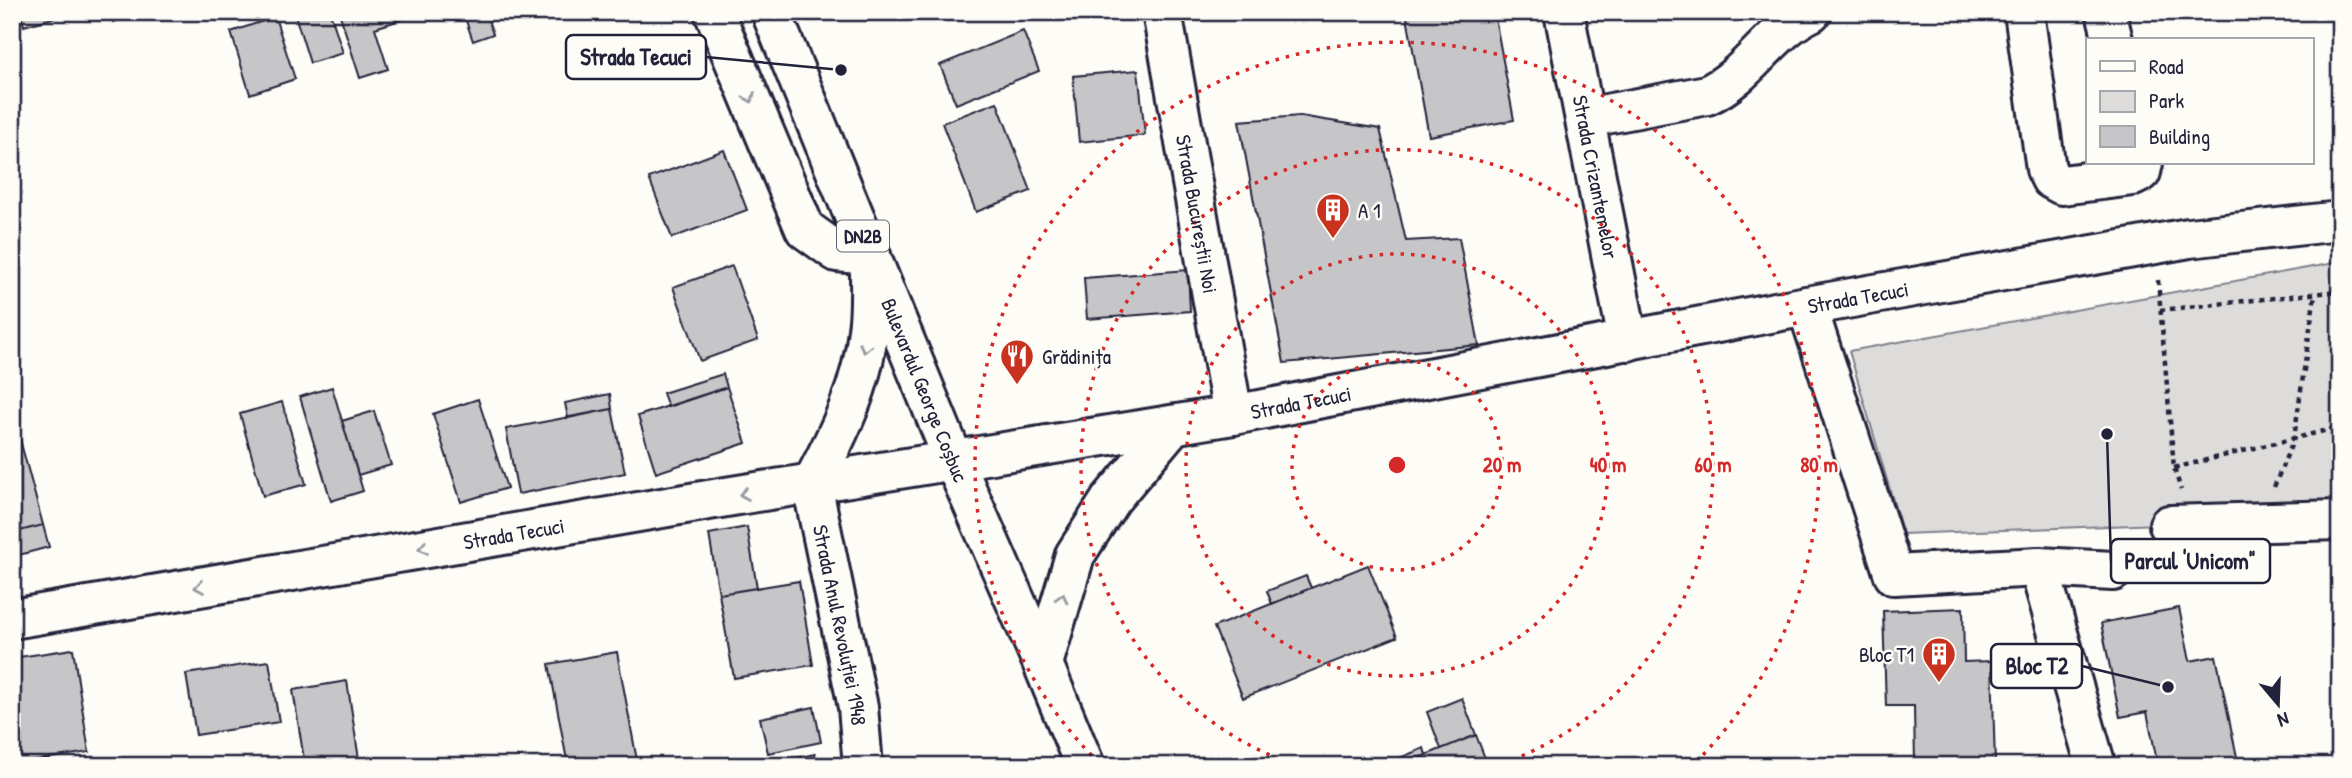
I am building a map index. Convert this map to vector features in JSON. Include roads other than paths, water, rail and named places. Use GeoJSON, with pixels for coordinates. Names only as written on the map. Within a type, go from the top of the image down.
{"type":"FeatureCollection","features":[{"type":"Feature","properties":{"kind":"main road"},"geometry":{"type":"LineString","coordinates":[[714,12],[805,229],[837,252],[871,255],[869,330],[861,372],[850,408],[812,484]]}},
{"type":"Feature","properties":{"kind":"main road","name":"Bulevardul George Coșbuc"},"geometry":{"type":"LineString","coordinates":[[771,12],[954,461],[1085,766]]}},
{"type":"Feature","properties":{"kind":"main road","name":"Strada Bucureștii Noi"},"geometry":{"type":"LineString","coordinates":[[1162,12],[1233,415]]}},
{"type":"Feature","properties":{"kind":"main road","name":"Strada Crizantemelor"},"geometry":{"type":"LineString","coordinates":[[1564,12],[1628,341]]}},
{"type":"Feature","properties":{"kind":"main road"},"geometry":{"type":"LineString","coordinates":[[1584,118],[1707,95],[1720,89],[1735,79],[1779,33],[1811,12]]}},
{"type":"Feature","properties":{"kind":"main road"},"geometry":{"type":"LineString","coordinates":[[2024,12],[2046,170],[2051,179],[2062,185],[2133,176],[2141,172],[2143,164]]}},
{"type":"Feature","properties":{"kind":"main road"},"geometry":{"type":"LineString","coordinates":[[2106,12],[2112,38]]}},
{"type":"Feature","properties":{"kind":"main road","name":"Strada Tecuci"},"geometry":{"type":"LineString","coordinates":[[12,619],[1233,415],[1807,306],[2189,238],[2340,221]]}},
{"type":"Feature","properties":{"kind":"main road"},"geometry":{"type":"LineString","coordinates":[[1807,306],[1894,575],[2039,567],[2113,571]]}},
{"type":"Feature","properties":{"kind":"main road"},"geometry":{"type":"LineString","coordinates":[[1043,664],[1074,555],[1111,499],[1173,425]]}},
{"type":"Feature","properties":{"kind":"main road","name":"Strada Anul Revoluției 1948"},"geometry":{"type":"LineString","coordinates":[[812,484],[858,707],[863,766]]}},
{"type":"Feature","properties":{"kind":"main road"},"geometry":{"type":"LineString","coordinates":[[2180,525],[2340,520]]}},
{"type":"Feature","properties":{"kind":"main road"},"geometry":{"type":"LineString","coordinates":[[2039,567],[2096,766]]}},
{"type":"Feature","properties":{"kind":"place","name":"Strada Tecuci"},"geometry":{"type":"Point","coordinates":[841,70]}},
{"type":"Feature","properties":{"kind":"place","name":"A 1"},"geometry":{"type":"Point","coordinates":[1333,240]}},
{"type":"Feature","properties":{"kind":"place","name":"Grădinița"},"geometry":{"type":"Point","coordinates":[1017,386]}},
{"type":"Feature","properties":{"kind":"place","name":"Parcul 'Unicom\""},"geometry":{"type":"Point","coordinates":[2107,434]}},
{"type":"Feature","properties":{"kind":"place","name":"Bloc T1"},"geometry":{"type":"Point","coordinates":[1939,684]}},
{"type":"Feature","properties":{"kind":"place","name":"Bloc T2"},"geometry":{"type":"Point","coordinates":[2168,687]}}]}
